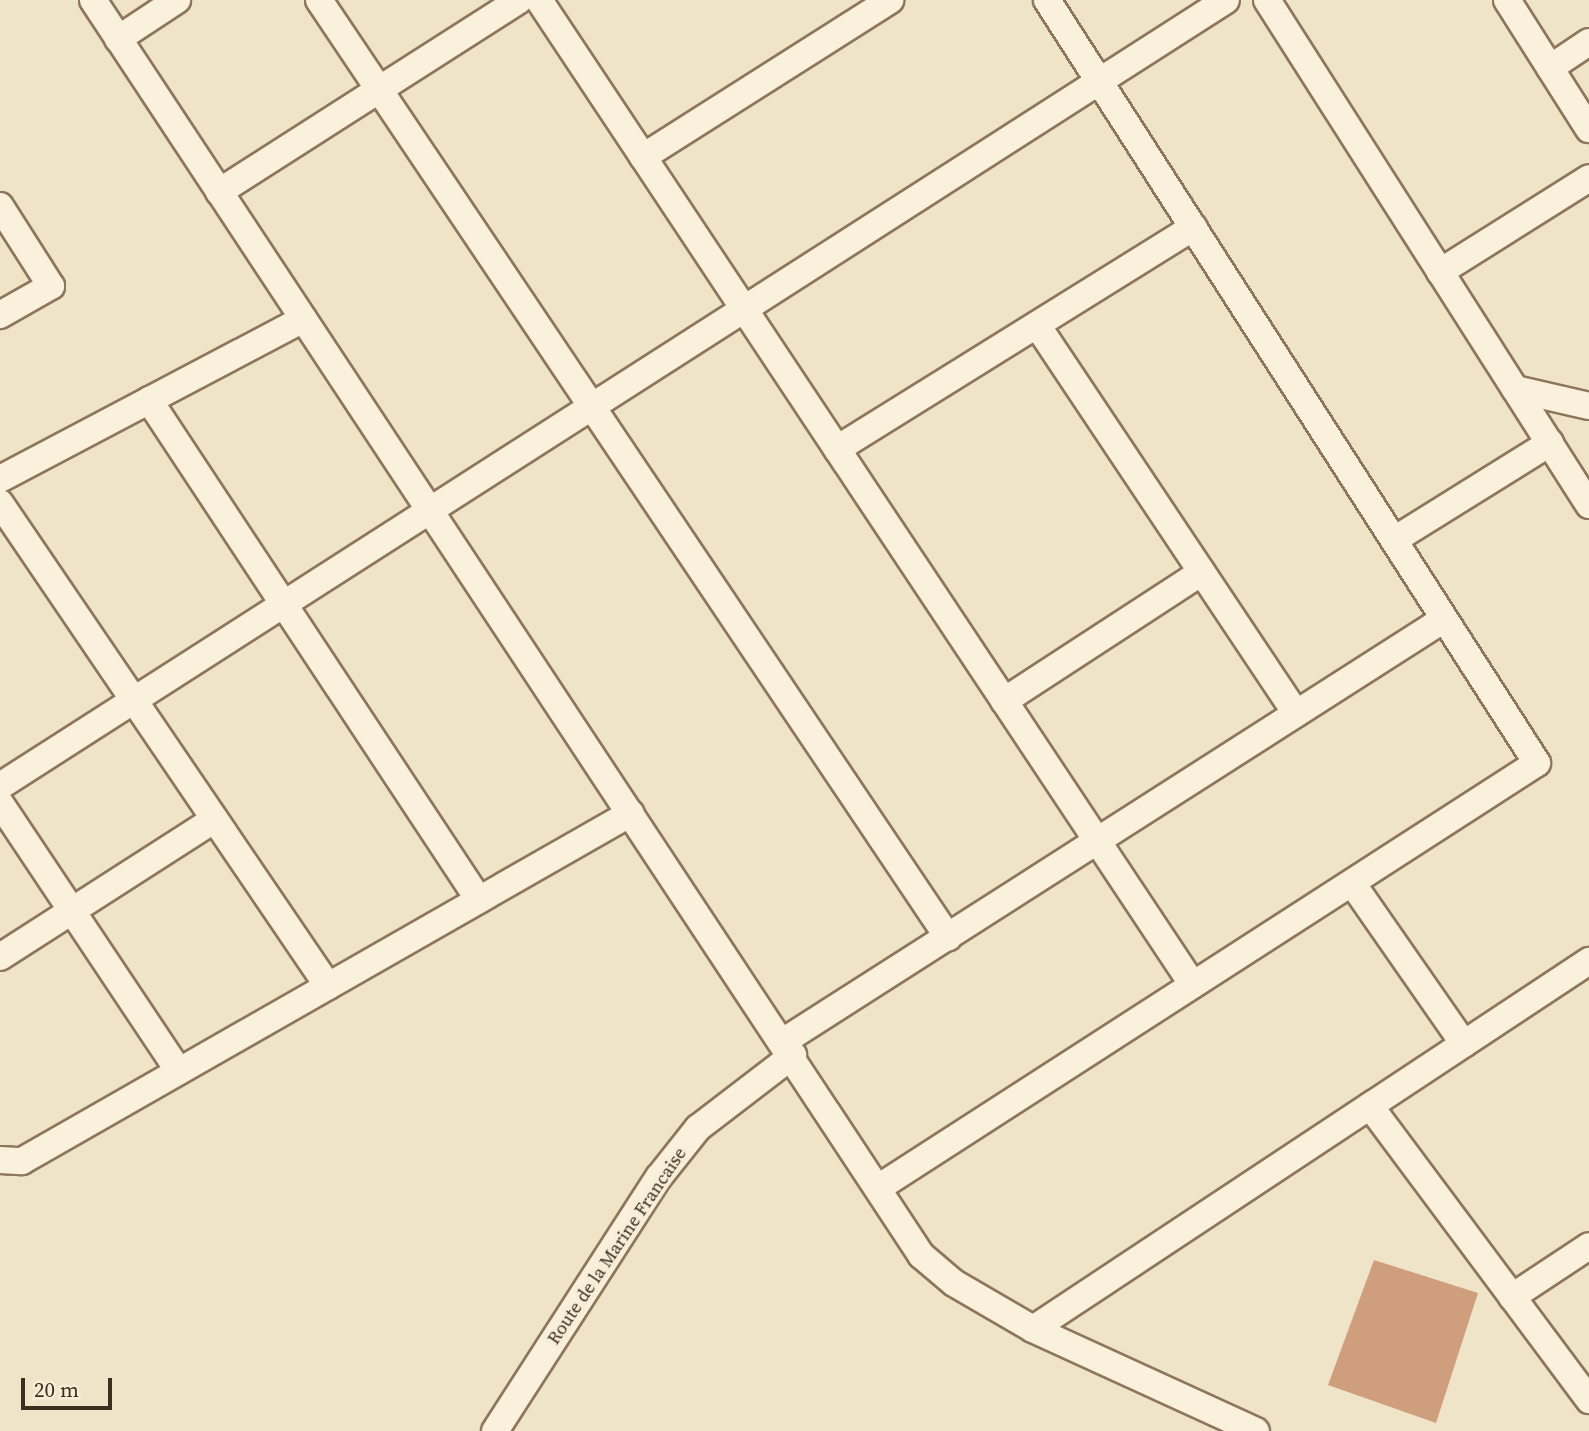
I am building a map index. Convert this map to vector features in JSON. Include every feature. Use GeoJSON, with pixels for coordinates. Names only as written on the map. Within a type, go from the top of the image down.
{"type":"FeatureCollection","features":[{"type":"Feature","properties":{"kind":"street"},"geometry":{"type":"LineString","coordinates":[[93,0],[788,1048],[921,1255],[954,1283],[1034,1329],[1256,1431]]}},
{"type":"Feature","properties":{"kind":"street"},"geometry":{"type":"LineString","coordinates":[[118,39],[177,0]]}},
{"type":"Feature","properties":{"kind":"street"},"geometry":{"type":"LineString","coordinates":[[319,0],[948,937]]}},
{"type":"Feature","properties":{"kind":"street"},"geometry":{"type":"LineString","coordinates":[[219,192],[519,0]]}},
{"type":"Feature","properties":{"kind":"street"},"geometry":{"type":"LineString","coordinates":[[539,0],[1193,985]]}},
{"type":"Feature","properties":{"kind":"street"},"geometry":{"type":"LineString","coordinates":[[643,157],[890,0]]}},
{"type":"Feature","properties":{"kind":"street"},"geometry":{"type":"LineString","coordinates":[[878,1188],[1537,763],[1047,0]]}},
{"type":"Feature","properties":{"kind":"street"},"geometry":{"type":"LineString","coordinates":[[0,786],[1226,0]]}},
{"type":"Feature","properties":{"kind":"street"},"geometry":{"type":"LineString","coordinates":[[1268,0],[1589,505]]}},
{"type":"Feature","properties":{"kind":"street"},"geometry":{"type":"LineString","coordinates":[[1507,0],[1589,129]]}},
{"type":"Feature","properties":{"kind":"street"},"geometry":{"type":"LineString","coordinates":[[1550,68],[1589,42]]}},
{"type":"Feature","properties":{"kind":"street"},"geometry":{"type":"LineString","coordinates":[[1440,272],[1589,178]]}},
{"type":"Feature","properties":{"kind":"street"},"geometry":{"type":"LineString","coordinates":[[0,206],[51,286],[0,315]]}},
{"type":"Feature","properties":{"kind":"street"},"geometry":{"type":"LineString","coordinates":[[837,449],[1193,227]]}},
{"type":"Feature","properties":{"kind":"street"},"geometry":{"type":"LineString","coordinates":[[0,479],[303,319]]}},
{"type":"Feature","properties":{"kind":"street"},"geometry":{"type":"LineString","coordinates":[[1037,325],[1296,713]]}},
{"type":"Feature","properties":{"kind":"street"},"geometry":{"type":"LineString","coordinates":[[1515,389],[1589,406]]}},
{"type":"Feature","properties":{"kind":"street"},"geometry":{"type":"LineString","coordinates":[[149,400],[479,900]]}},
{"type":"Feature","properties":{"kind":"street"},"geometry":{"type":"LineString","coordinates":[[1394,540],[1549,443]]}},
{"type":"Feature","properties":{"kind":"street"},"geometry":{"type":"LineString","coordinates":[[0,503],[328,986]]}},
{"type":"Feature","properties":{"kind":"street"},"geometry":{"type":"LineString","coordinates":[[1004,701],[1202,572]]}},
{"type":"Feature","properties":{"kind":"street","name":"Route de la Marine Francaise"},"geometry":{"type":"LineString","coordinates":[[495,1431],[659,1177],[698,1128],[788,1048],[948,937],[1444,619]]}},
{"type":"Feature","properties":{"kind":"street"},"geometry":{"type":"LineString","coordinates":[[0,803],[179,1071]]}},
{"type":"Feature","properties":{"kind":"street"},"geometry":{"type":"LineString","coordinates":[[0,1160],[22,1161],[631,813]]}},
{"type":"Feature","properties":{"kind":"street"},"geometry":{"type":"LineString","coordinates":[[0,957],[215,819]]}},
{"type":"Feature","properties":{"kind":"street"},"geometry":{"type":"LineString","coordinates":[[1352,883],[1464,1044]]}},
{"type":"Feature","properties":{"kind":"street"},"geometry":{"type":"LineString","coordinates":[[1034,1329],[1589,961]]}},
{"type":"Feature","properties":{"kind":"street"},"geometry":{"type":"LineString","coordinates":[[1370,1106],[1589,1400]]}},
{"type":"Feature","properties":{"kind":"street"},"geometry":{"type":"LineString","coordinates":[[1512,1297],[1589,1246]]}},
{"type":"Feature","properties":{"kind":"building"},"geometry":{"type":"Polygon","coordinates":[[[1374,1260],[1478,1293],[1436,1423],[1328,1385],[1374,1260]]]}}]}
